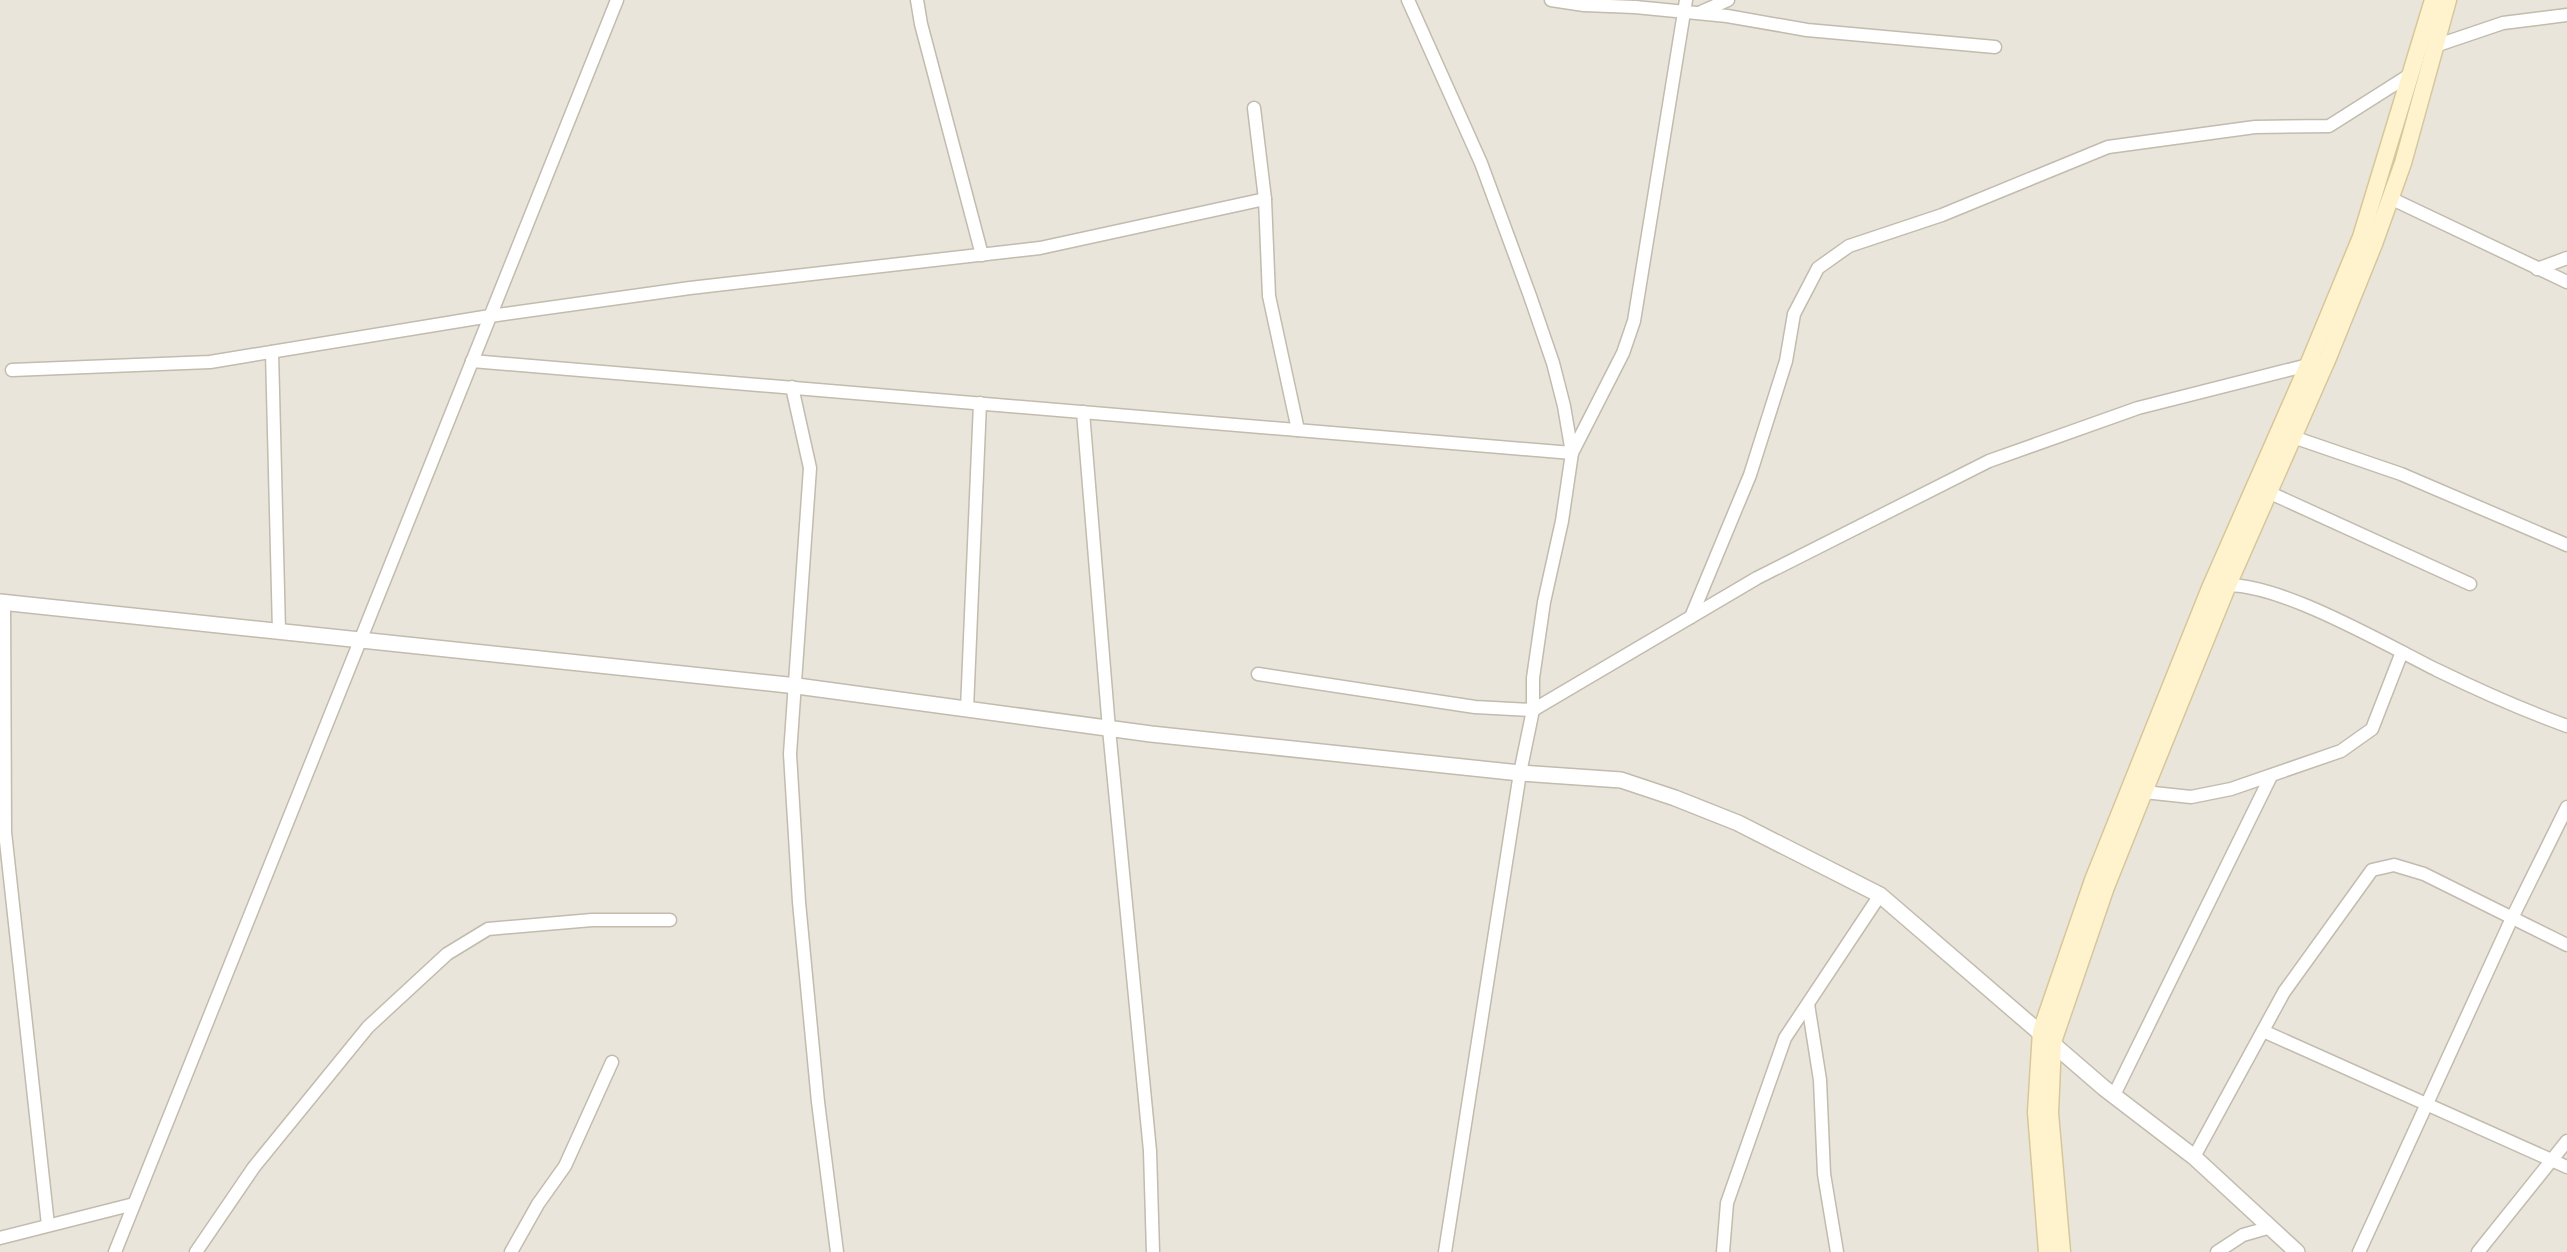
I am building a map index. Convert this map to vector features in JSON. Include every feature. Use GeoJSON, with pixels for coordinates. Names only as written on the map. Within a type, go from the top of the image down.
{"type":"FeatureCollection","features":[{"type":"Feature","properties":{"kind":"main road"},"geometry":{"type":"LineString","coordinates":[[2047,1252],[2036,1112],[2047,1037],[2093,880],[2210,588],[2308,365],[2361,237],[2433,0]]}},
{"type":"Feature","properties":{"kind":"main road"},"geometry":{"type":"LineString","coordinates":[[2062,1252],[2050,1113],[2047,1037],[2228,585],[2328,358],[2390,198],[2403,163],[2448,0]]}},
{"type":"Feature","properties":{"kind":"street"},"geometry":{"type":"LineString","coordinates":[[115,1252],[359,639],[617,0]]}},
{"type":"Feature","properties":{"kind":"street"},"geometry":{"type":"LineString","coordinates":[[917,0],[921,24],[982,255]]}},
{"type":"Feature","properties":{"kind":"street"},"geometry":{"type":"LineString","coordinates":[[1408,0],[1481,163],[1530,296],[1553,363],[1564,406],[1572,453],[1562,521],[1544,602],[1533,678],[1533,710],[1520,773],[1445,1252]]}},
{"type":"Feature","properties":{"kind":"street"},"geometry":{"type":"LineString","coordinates":[[1551,0],[1584,5],[1684,6],[1699,13],[1807,30],[1995,47]]}},
{"type":"Feature","properties":{"kind":"street"},"geometry":{"type":"LineString","coordinates":[[1699,13],[1728,0]]}},
{"type":"Feature","properties":{"kind":"street"},"geometry":{"type":"LineString","coordinates":[[1572,453],[1623,353],[1634,321],[1684,6]]}},
{"type":"Feature","properties":{"kind":"street"},"geometry":{"type":"LineString","coordinates":[[2435,46],[2503,23],[2567,15]]}},
{"type":"Feature","properties":{"kind":"street"},"geometry":{"type":"LineString","coordinates":[[1691,617],[1750,474],[1786,361],[1794,314],[1818,268],[1849,246],[1942,215],[2108,147],[2255,127],[2329,126],[2411,74]]}},
{"type":"Feature","properties":{"kind":"street"},"geometry":{"type":"LineString","coordinates":[[1254,108],[1265,199],[1269,296],[1298,430]]}},
{"type":"Feature","properties":{"kind":"street"},"geometry":{"type":"LineString","coordinates":[[2390,198],[2567,282]]}},
{"type":"Feature","properties":{"kind":"street"},"geometry":{"type":"LineString","coordinates":[[12,370],[210,362],[490,316],[690,288],[1040,248],[1265,199]]}},
{"type":"Feature","properties":{"kind":"street"},"geometry":{"type":"LineString","coordinates":[[2537,269],[2567,258]]}},
{"type":"Feature","properties":{"kind":"street"},"geometry":{"type":"LineString","coordinates":[[272,352],[279,631]]}},
{"type":"Feature","properties":{"kind":"street"},"geometry":{"type":"LineString","coordinates":[[472,360],[1572,453]]}},
{"type":"Feature","properties":{"kind":"street"},"geometry":{"type":"LineString","coordinates":[[1258,674],[1475,707],[1533,710],[1757,578],[1989,460],[2138,408],[2308,365]]}},
{"type":"Feature","properties":{"kind":"street"},"geometry":{"type":"LineString","coordinates":[[792,387],[810,468],[797,686],[790,754],[799,902],[818,1102],[837,1252]]}},
{"type":"Feature","properties":{"kind":"street"},"geometry":{"type":"LineString","coordinates":[[968,709],[980,403]]}},
{"type":"Feature","properties":{"kind":"street"},"geometry":{"type":"LineString","coordinates":[[1083,412],[1109,729],[1150,1151],[1153,1252]]}},
{"type":"Feature","properties":{"kind":"street"},"geometry":{"type":"LineString","coordinates":[[2292,437],[2401,474],[2567,545]]}},
{"type":"Feature","properties":{"kind":"street"},"geometry":{"type":"LineString","coordinates":[[2268,492],[2470,584]]}},
{"type":"Feature","properties":{"kind":"street"},"geometry":{"type":"LineString","coordinates":[[2210,588],[2228,585],[2262,591],[2318,610],[2518,708],[2567,726]]}},
{"type":"Feature","properties":{"kind":"street"},"geometry":{"type":"LineString","coordinates":[[48,1225],[5,832],[2,603],[797,686],[1109,729],[1520,773],[1621,780],[1675,798],[1738,823],[1880,895],[2114,1095],[2194,1157],[2297,1252]]}},
{"type":"Feature","properties":{"kind":"street"},"geometry":{"type":"LineString","coordinates":[[2144,792],[2191,797],[2231,789],[2341,751],[2372,729],[2402,652]]}},
{"type":"Feature","properties":{"kind":"street"},"geometry":{"type":"LineString","coordinates":[[2114,1095],[2271,776]]}},
{"type":"Feature","properties":{"kind":"street"},"geometry":{"type":"LineString","coordinates":[[2359,1252],[2512,918],[2567,807]]}},
{"type":"Feature","properties":{"kind":"street"},"geometry":{"type":"LineString","coordinates":[[2194,1157],[2284,992],[2372,870],[2394,865],[2424,874],[2567,945]]}},
{"type":"Feature","properties":{"kind":"street"},"geometry":{"type":"LineString","coordinates":[[1723,1252],[1727,1203],[1785,1038],[1880,895]]}},
{"type":"Feature","properties":{"kind":"street"},"geometry":{"type":"LineString","coordinates":[[196,1252],[254,1167],[368,1027],[447,954],[488,929],[592,920],[670,920]]}},
{"type":"Feature","properties":{"kind":"street"},"geometry":{"type":"LineString","coordinates":[[1808,1004],[1820,1080],[1824,1174],[1837,1252]]}},
{"type":"Feature","properties":{"kind":"street"},"geometry":{"type":"LineString","coordinates":[[2263,1031],[2567,1167]]}},
{"type":"Feature","properties":{"kind":"street"},"geometry":{"type":"LineString","coordinates":[[512,1252],[538,1204],[565,1166],[612,1062]]}},
{"type":"Feature","properties":{"kind":"street"},"geometry":{"type":"LineString","coordinates":[[2479,1252],[2567,1141]]}},
{"type":"Feature","properties":{"kind":"street"},"geometry":{"type":"LineString","coordinates":[[0,1238],[134,1204]]}},
{"type":"Feature","properties":{"kind":"street"},"geometry":{"type":"LineString","coordinates":[[2217,1252],[2243,1235],[2271,1227]]}},
{"type":"Feature","properties":{"kind":"shaded area"},"geometry":{"type":"Polygon","coordinates":[[[0,0],[2567,0],[2567,1252],[0,1252],[0,0]]]}}]}
